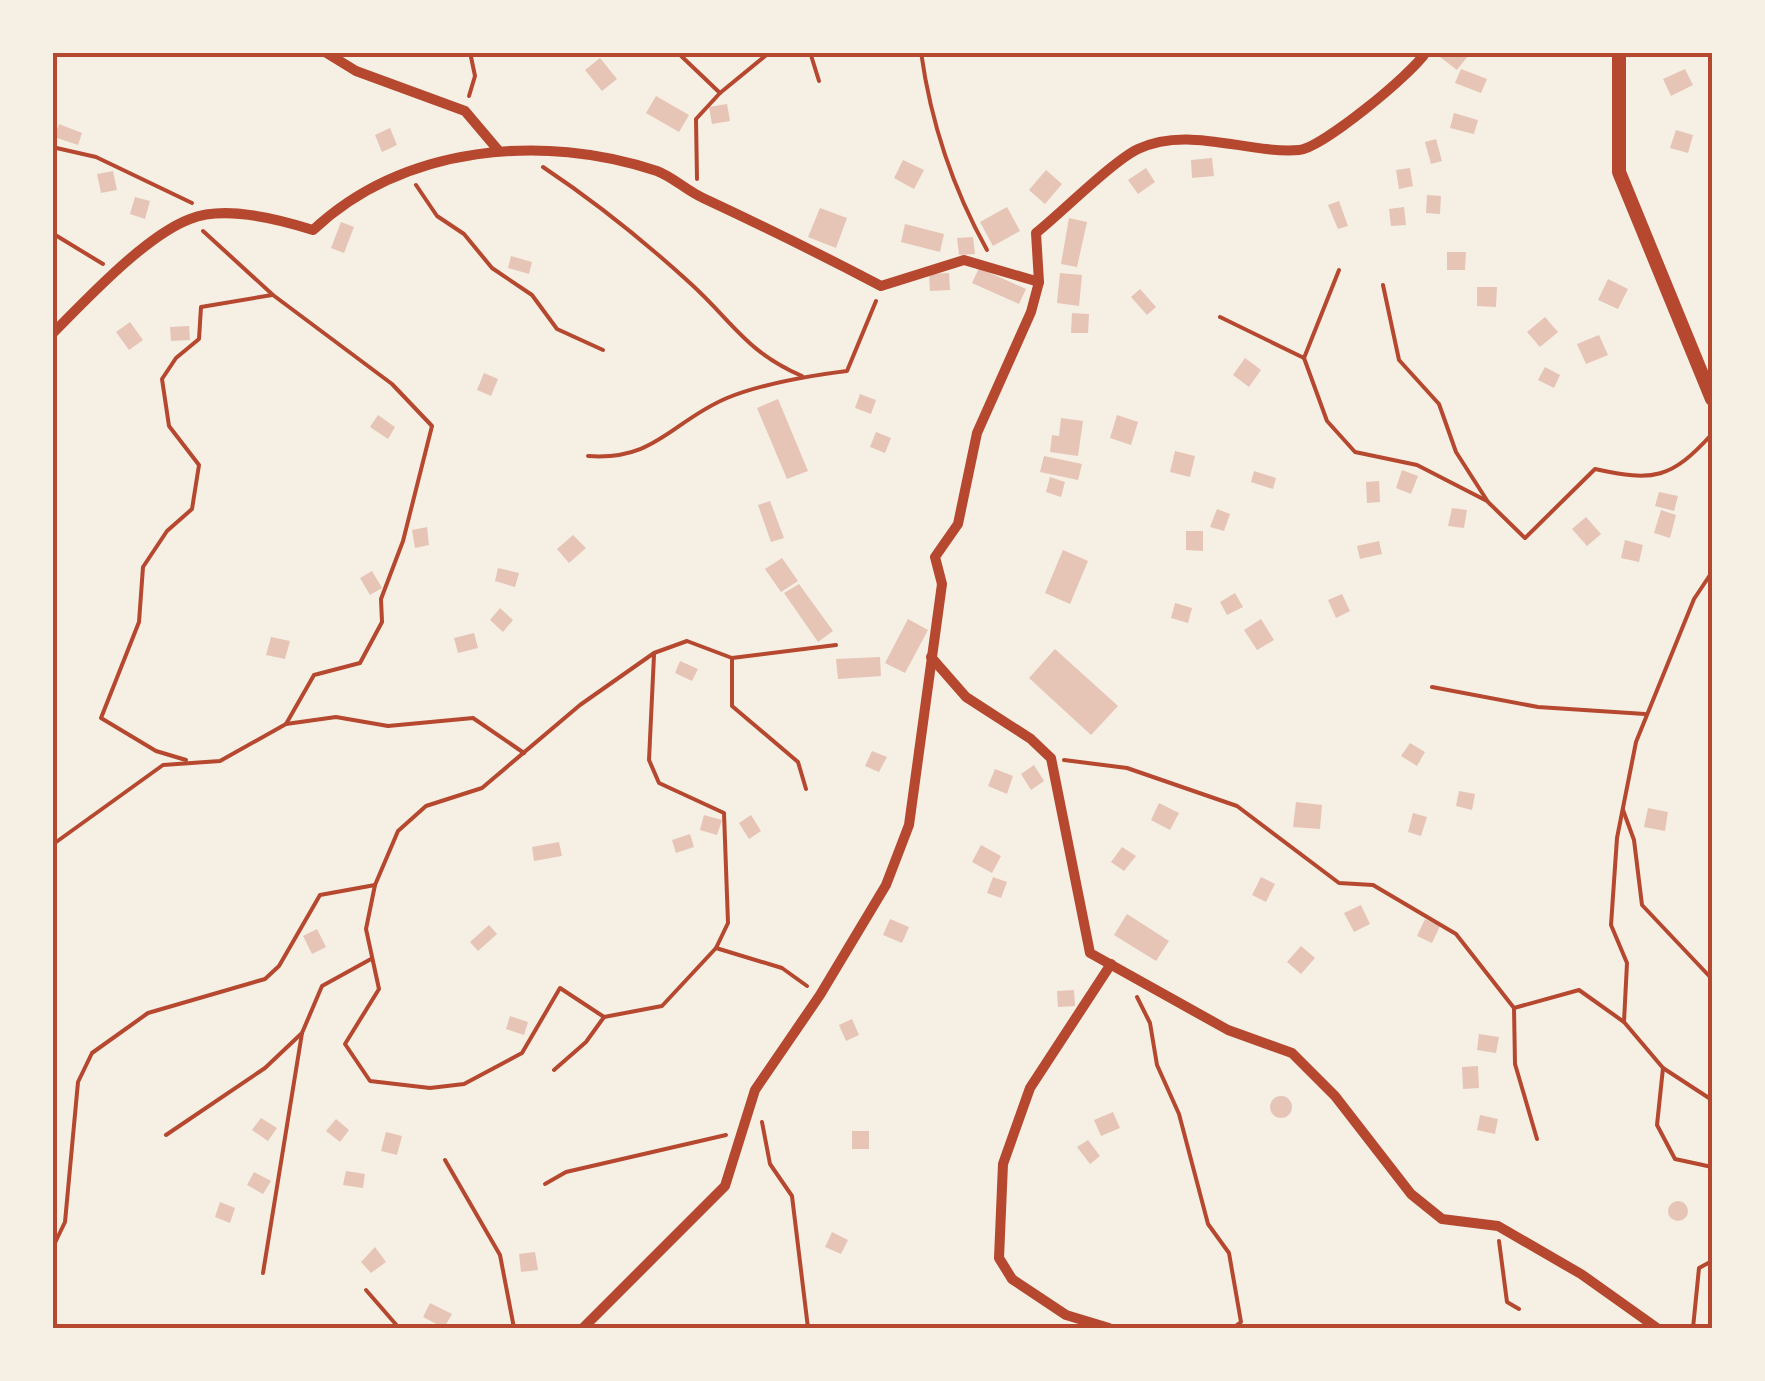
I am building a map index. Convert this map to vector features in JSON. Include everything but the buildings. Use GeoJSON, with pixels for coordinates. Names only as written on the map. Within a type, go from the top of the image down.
{"type":"FeatureCollection","features":[{"type":"Feature","properties":{"kind":"street"},"geometry":{"type":"LineString","coordinates":[[325,52],[356,71],[465,112],[498,150]]}},
{"type":"Feature","properties":{"kind":"street"},"geometry":{"type":"LineString","coordinates":[[583,1328],[726,1186],[755,1090],[820,996],[886,885],[909,825],[942,584],[935,557],[958,524],[977,433],[1031,312],[1038,282],[1036,233],[1138,149],[1186,140],[1302,150],[1385,93],[1416,68],[1426,52]]}},
{"type":"Feature","properties":{"kind":"street"},"geometry":{"type":"LineString","coordinates":[[1619,52],[1619,172],[1712,399]]}},
{"type":"Feature","properties":{"kind":"street"},"geometry":{"type":"LineString","coordinates":[[52,334],[118,271],[189,219],[220,214],[284,221],[313,230],[357,197],[407,173],[498,150],[572,153],[660,172],[697,195],[880,286],[964,260],[1038,282]]}},
{"type":"Feature","properties":{"kind":"street"},"geometry":{"type":"LineString","coordinates":[[931,658],[966,697],[1031,739],[1051,758],[1090,953],[1228,1030],[1292,1053],[1335,1096],[1411,1194],[1442,1218],[1498,1226],[1581,1274],[1657,1328]]}},
{"type":"Feature","properties":{"kind":"street"},"geometry":{"type":"LineString","coordinates":[[1110,1328],[1066,1314],[1012,1279],[998,1258],[1004,1164],[1030,1088],[1111,964]]}},
{"type":"Feature","properties":{"kind":"path"},"geometry":{"type":"LineString","coordinates":[[465,112],[475,76],[470,52]]}},
{"type":"Feature","properties":{"kind":"path"},"geometry":{"type":"LineString","coordinates":[[678,52],[720,92]]}},
{"type":"Feature","properties":{"kind":"path"},"geometry":{"type":"LineString","coordinates":[[754,52],[760,60]]}},
{"type":"Feature","properties":{"kind":"path"},"geometry":{"type":"LineString","coordinates":[[697,195],[696,119],[720,92],[770,52]]}},
{"type":"Feature","properties":{"kind":"path"},"geometry":{"type":"LineString","coordinates":[[810,52],[819,81]]}},
{"type":"Feature","properties":{"kind":"path"},"geometry":{"type":"LineString","coordinates":[[920,52],[935,136],[964,207],[988,252]]}},
{"type":"Feature","properties":{"kind":"path"},"geometry":{"type":"LineString","coordinates":[[52,147],[96,157],[220,214]]}},
{"type":"Feature","properties":{"kind":"path"},"geometry":{"type":"LineString","coordinates":[[539,165],[584,195],[690,284],[763,359],[802,376]]}},
{"type":"Feature","properties":{"kind":"path"},"geometry":{"type":"LineString","coordinates":[[407,173],[438,216],[464,234],[492,268],[532,295],[557,329],[603,350]]}},
{"type":"Feature","properties":{"kind":"path"},"geometry":{"type":"LineString","coordinates":[[189,219],[272,294],[364,361],[432,426],[403,541],[382,599],[382,622],[360,663],[314,675],[286,724]]}},
{"type":"Feature","properties":{"kind":"path"},"geometry":{"type":"LineString","coordinates":[[52,233],[81,254],[118,271]]}},
{"type":"Feature","properties":{"kind":"path"},"geometry":{"type":"LineString","coordinates":[[1340,270],[1304,358],[1327,420],[1355,452],[1417,466],[1488,502]]}},
{"type":"Feature","properties":{"kind":"path"},"geometry":{"type":"LineString","coordinates":[[1383,285],[1400,360],[1439,404],[1456,452],[1488,502],[1525,538],[1595,469],[1638,478],[1683,466],[1712,434]]}},
{"type":"Feature","properties":{"kind":"path"},"geometry":{"type":"LineString","coordinates":[[588,456],[622,459],[726,398],[802,376],[847,371],[880,286]]}},
{"type":"Feature","properties":{"kind":"path"},"geometry":{"type":"LineString","coordinates":[[186,760],[156,751],[101,718],[139,622],[143,566],[167,532],[192,509],[199,465],[169,426],[162,379],[176,358],[198,339],[201,307],[272,294]]}},
{"type":"Feature","properties":{"kind":"path"},"geometry":{"type":"LineString","coordinates":[[1220,316],[1304,358]]}},
{"type":"Feature","properties":{"kind":"path"},"geometry":{"type":"LineString","coordinates":[[1624,1022],[1627,962],[1612,925],[1623,810],[1636,742],[1694,600],[1712,572]]}},
{"type":"Feature","properties":{"kind":"path"},"geometry":{"type":"LineString","coordinates":[[604,1017],[560,988],[522,1053],[464,1084],[430,1088],[370,1081],[345,1044],[380,989],[366,929],[375,885],[398,831],[426,806],[482,788],[580,706],[654,653],[687,641],[732,658],[836,645]]}},
{"type":"Feature","properties":{"kind":"path"},"geometry":{"type":"LineString","coordinates":[[554,1070],[586,1042],[604,1017],[662,1006],[716,948],[728,924],[724,813],[659,783],[649,760],[654,653]]}},
{"type":"Feature","properties":{"kind":"path"},"geometry":{"type":"LineString","coordinates":[[732,658],[732,706],[798,762],[806,789]]}},
{"type":"Feature","properties":{"kind":"path"},"geometry":{"type":"LineString","coordinates":[[1432,686],[1538,707],[1647,714]]}},
{"type":"Feature","properties":{"kind":"path"},"geometry":{"type":"LineString","coordinates":[[52,845],[163,765],[186,760],[220,761],[286,724],[336,717],[388,726],[472,718],[524,754]]}},
{"type":"Feature","properties":{"kind":"path"},"geometry":{"type":"LineString","coordinates":[[1051,758],[1127,768],[1237,806],[1339,882],[1374,885],[1456,934],[1514,1008],[1515,1064],[1537,1139]]}},
{"type":"Feature","properties":{"kind":"path"},"geometry":{"type":"LineString","coordinates":[[1623,810],[1634,840],[1642,905],[1712,980]]}},
{"type":"Feature","properties":{"kind":"path"},"geometry":{"type":"LineString","coordinates":[[52,1249],[65,1222],[78,1082],[92,1052],[148,1012],[265,979],[279,966],[320,895],[375,885]]}},
{"type":"Feature","properties":{"kind":"path"},"geometry":{"type":"LineString","coordinates":[[716,948],[782,968],[820,996]]}},
{"type":"Feature","properties":{"kind":"path"},"geometry":{"type":"LineString","coordinates":[[263,1274],[302,1033],[322,986],[372,958]]}},
{"type":"Feature","properties":{"kind":"path"},"geometry":{"type":"LineString","coordinates":[[1123,970],[1150,1023],[1157,1065],[1179,1114],[1208,1224],[1229,1253],[1241,1322],[1233,1328]]}},
{"type":"Feature","properties":{"kind":"path"},"geometry":{"type":"LineString","coordinates":[[1514,1008],[1579,990],[1624,1022],[1663,1068],[1712,1100]]}},
{"type":"Feature","properties":{"kind":"path"},"geometry":{"type":"LineString","coordinates":[[166,1135],[265,1068],[302,1033]]}},
{"type":"Feature","properties":{"kind":"path"},"geometry":{"type":"LineString","coordinates":[[1663,1068],[1657,1125],[1675,1159],[1712,1167]]}},
{"type":"Feature","properties":{"kind":"path"},"geometry":{"type":"LineString","coordinates":[[755,1090],[770,1164],[792,1196],[808,1328]]}},
{"type":"Feature","properties":{"kind":"path"},"geometry":{"type":"LineString","coordinates":[[545,1184],[566,1172],[707,1142],[744,1127]]}},
{"type":"Feature","properties":{"kind":"path"},"geometry":{"type":"LineString","coordinates":[[444,1160],[500,1254],[514,1328]]}},
{"type":"Feature","properties":{"kind":"path"},"geometry":{"type":"LineString","coordinates":[[1498,1226],[1506,1302],[1519,1308]]}},
{"type":"Feature","properties":{"kind":"path"},"geometry":{"type":"LineString","coordinates":[[1693,1328],[1699,1268],[1712,1261]]}},
{"type":"Feature","properties":{"kind":"path"},"geometry":{"type":"LineString","coordinates":[[366,1290],[400,1328]]}}]}
